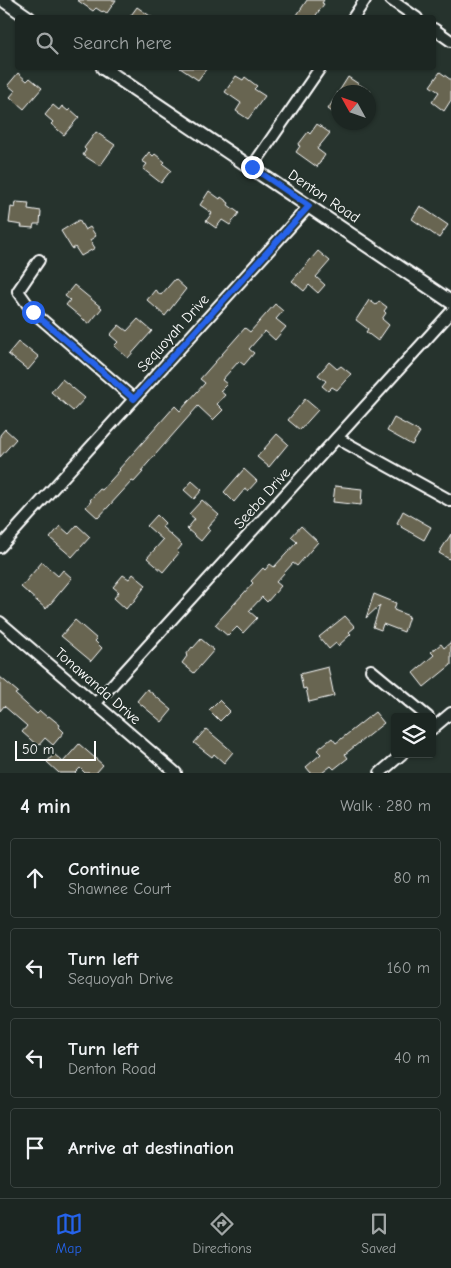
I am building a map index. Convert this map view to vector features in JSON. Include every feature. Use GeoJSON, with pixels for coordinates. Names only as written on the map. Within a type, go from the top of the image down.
{"type":"FeatureCollection","features":[{"type":"Feature","properties":{"kind":"street"},"geometry":{"type":"LineString","coordinates":[[3,0],[25,15]]}},
{"type":"Feature","properties":{"kind":"street"},"geometry":{"type":"LineString","coordinates":[[356,15],[365,0]]}},
{"type":"Feature","properties":{"kind":"street"},"geometry":{"type":"LineString","coordinates":[[391,0],[413,15]]}},
{"type":"Feature","properties":{"kind":"street"},"geometry":{"type":"LineString","coordinates":[[436,30],[451,41]]}},
{"type":"Feature","properties":{"kind":"street","name":"Denton Road"},"geometry":{"type":"LineString","coordinates":[[106,70],[451,302]]}},
{"type":"Feature","properties":{"kind":"street"},"geometry":{"type":"LineString","coordinates":[[252,167],[319,70]]}},
{"type":"Feature","properties":{"kind":"street","name":"Sequoyah Drive"},"geometry":{"type":"LineString","coordinates":[[0,547],[309,206]]}},
{"type":"Feature","properties":{"kind":"street"},"geometry":{"type":"LineString","coordinates":[[40,260],[18,291],[33,312],[134,399]]}},
{"type":"Feature","properties":{"kind":"street","name":"Seeba Drive"},"geometry":{"type":"LineString","coordinates":[[95,704],[451,312]]}},
{"type":"Feature","properties":{"kind":"street"},"geometry":{"type":"LineString","coordinates":[[337,438],[451,502]]}},
{"type":"Feature","properties":{"kind":"street","name":"Tonawanda Drive"},"geometry":{"type":"LineString","coordinates":[[0,622],[176,773]]}},
{"type":"Feature","properties":{"kind":"street"},"geometry":{"type":"LineString","coordinates":[[371,670],[423,713]]}},
{"type":"Feature","properties":{"kind":"street"},"geometry":{"type":"LineString","coordinates":[[436,724],[451,713]]}},
{"type":"Feature","properties":{"kind":"street"},"geometry":{"type":"LineString","coordinates":[[380,773],[397,758]]}},
{"type":"Feature","properties":{"kind":"building"},"geometry":{"type":"Polygon","coordinates":[[[77,0],[116,0],[107,13],[96,8],[93,11],[77,0]]]}},
{"type":"Feature","properties":{"kind":"building"},"geometry":{"type":"Polygon","coordinates":[[[307,0],[324,0],[322,3],[324,4],[316,15],[297,15],[307,0]]]}},
{"type":"Feature","properties":{"kind":"building"},"geometry":{"type":"Polygon","coordinates":[[[137,7],[149,15],[131,15],[137,7]]]}},
{"type":"Feature","properties":{"kind":"building"},"geometry":{"type":"Polygon","coordinates":[[[183,70],[206,70],[198,80],[183,70]]]}},
{"type":"Feature","properties":{"kind":"building"},"geometry":{"type":"Polygon","coordinates":[[[440,72],[451,80],[451,100],[444,111],[432,102],[439,92],[430,86],[440,72]]]}},
{"type":"Feature","properties":{"kind":"building"},"geometry":{"type":"Polygon","coordinates":[[[18,73],[27,81],[30,78],[42,88],[24,109],[10,97],[15,91],[8,85],[18,73]]]}},
{"type":"Feature","properties":{"kind":"building"},"geometry":{"type":"Polygon","coordinates":[[[236,76],[243,80],[245,77],[257,86],[254,89],[265,96],[248,119],[236,111],[241,103],[225,92],[236,76]]]}},
{"type":"Feature","properties":{"kind":"building"},"geometry":{"type":"Polygon","coordinates":[[[348,77],[360,85],[343,85],[348,77]]]}},
{"type":"Feature","properties":{"kind":"building"},"geometry":{"type":"Polygon","coordinates":[[[53,105],[59,110],[62,106],[68,111],[70,109],[79,117],[64,135],[51,124],[53,122],[45,115],[53,105]]]}},
{"type":"Feature","properties":{"kind":"building"},"geometry":{"type":"Polygon","coordinates":[[[317,124],[330,133],[317,149],[325,155],[317,167],[296,152],[300,146],[298,145],[308,132],[310,134],[317,124]]]}},
{"type":"Feature","properties":{"kind":"building"},"geometry":{"type":"Polygon","coordinates":[[[96,132],[115,145],[100,166],[83,155],[86,150],[84,148],[96,132]]]}},
{"type":"Feature","properties":{"kind":"building"},"geometry":{"type":"Polygon","coordinates":[[[149,152],[165,162],[163,164],[171,170],[161,183],[143,169],[147,164],[142,161],[149,152]]]}},
{"type":"Feature","properties":{"kind":"building"},"geometry":{"type":"Polygon","coordinates":[[[209,191],[220,199],[221,197],[239,213],[230,225],[222,220],[216,228],[206,221],[212,213],[200,205],[209,191]]]}},
{"type":"Feature","properties":{"kind":"building"},"geometry":{"type":"Polygon","coordinates":[[[16,202],[29,203],[28,209],[41,211],[40,224],[34,224],[33,228],[9,223],[11,207],[15,208],[16,202]]]}},
{"type":"Feature","properties":{"kind":"building"},"geometry":{"type":"Polygon","coordinates":[[[420,206],[448,225],[439,238],[412,219],[420,206]]]}},
{"type":"Feature","properties":{"kind":"building"},"geometry":{"type":"Polygon","coordinates":[[[79,220],[85,230],[90,227],[96,236],[90,240],[95,248],[81,256],[75,247],[72,249],[61,231],[79,220]]]}},
{"type":"Feature","properties":{"kind":"building"},"geometry":{"type":"Polygon","coordinates":[[[318,251],[330,261],[316,277],[325,285],[318,293],[309,285],[304,291],[292,281],[318,251]]]}},
{"type":"Feature","properties":{"kind":"building"},"geometry":{"type":"Polygon","coordinates":[[[175,279],[186,289],[165,316],[147,300],[155,290],[161,295],[175,279]]]}},
{"type":"Feature","properties":{"kind":"building"},"geometry":{"type":"Polygon","coordinates":[[[74,285],[102,308],[89,324],[66,305],[70,300],[65,296],[74,285]]]}},
{"type":"Feature","properties":{"kind":"building"},"geometry":{"type":"Polygon","coordinates":[[[369,300],[376,305],[379,301],[387,307],[382,319],[389,325],[378,341],[366,332],[368,329],[356,320],[369,300]]]}},
{"type":"Feature","properties":{"kind":"building"},"geometry":{"type":"Polygon","coordinates":[[[275,304],[283,311],[276,319],[286,327],[275,340],[265,331],[249,349],[254,353],[244,365],[239,361],[222,380],[227,384],[220,391],[225,395],[217,404],[223,410],[213,420],[198,406],[141,471],[143,472],[134,482],[132,481],[98,518],[86,507],[90,500],[100,489],[102,490],[175,406],[180,411],[205,383],[200,379],[245,328],[250,332],[275,304]]]}},
{"type":"Feature","properties":{"kind":"building"},"geometry":{"type":"Polygon","coordinates":[[[138,319],[152,331],[128,358],[114,346],[118,342],[110,335],[119,325],[127,331],[138,319]]]}},
{"type":"Feature","properties":{"kind":"building"},"geometry":{"type":"Polygon","coordinates":[[[18,342],[39,357],[28,370],[8,354],[18,342]]]}},
{"type":"Feature","properties":{"kind":"building"},"geometry":{"type":"Polygon","coordinates":[[[329,362],[337,369],[341,366],[351,374],[337,390],[332,387],[328,391],[322,386],[326,381],[318,375],[329,362]]]}},
{"type":"Feature","properties":{"kind":"building"},"geometry":{"type":"Polygon","coordinates":[[[62,379],[85,398],[73,411],[51,392],[62,379]]]}},
{"type":"Feature","properties":{"kind":"building"},"geometry":{"type":"Polygon","coordinates":[[[305,399],[318,410],[300,430],[288,420],[305,399]]]}},
{"type":"Feature","properties":{"kind":"building"},"geometry":{"type":"Polygon","coordinates":[[[394,418],[420,432],[412,445],[387,431],[394,418]]]}},
{"type":"Feature","properties":{"kind":"building"},"geometry":{"type":"Polygon","coordinates":[[[5,429],[16,439],[0,457],[0,435],[5,429]]]}},
{"type":"Feature","properties":{"kind":"building"},"geometry":{"type":"Polygon","coordinates":[[[277,434],[288,444],[269,467],[257,457],[277,434]]]}},
{"type":"Feature","properties":{"kind":"building"},"geometry":{"type":"Polygon","coordinates":[[[244,469],[257,481],[248,491],[245,489],[234,502],[224,492],[244,469]]]}},
{"type":"Feature","properties":{"kind":"building"},"geometry":{"type":"Polygon","coordinates":[[[192,481],[202,490],[194,499],[184,490],[192,481]]]}},
{"type":"Feature","properties":{"kind":"building"},"geometry":{"type":"Polygon","coordinates":[[[335,486],[362,489],[361,505],[333,502],[335,486]]]}},
{"type":"Feature","properties":{"kind":"building"},"geometry":{"type":"Polygon","coordinates":[[[202,500],[219,515],[207,528],[210,530],[201,541],[187,529],[195,519],[189,514],[202,500]]]}},
{"type":"Feature","properties":{"kind":"building"},"geometry":{"type":"Polygon","coordinates":[[[403,511],[431,527],[424,540],[397,523],[403,511]]]}},
{"type":"Feature","properties":{"kind":"building"},"geometry":{"type":"Polygon","coordinates":[[[157,515],[165,523],[162,527],[182,545],[177,551],[179,553],[163,572],[147,558],[163,540],[147,526],[157,515]]]}},
{"type":"Feature","properties":{"kind":"building"},"geometry":{"type":"Polygon","coordinates":[[[77,525],[90,537],[72,557],[50,538],[60,526],[69,534],[77,525]]]}},
{"type":"Feature","properties":{"kind":"building"},"geometry":{"type":"Polygon","coordinates":[[[301,526],[318,542],[297,566],[293,563],[276,582],[281,586],[267,602],[262,597],[249,611],[257,618],[243,633],[237,627],[228,636],[215,625],[253,583],[251,581],[263,568],[265,570],[270,564],[274,567],[297,542],[291,537],[301,526]]]}},
{"type":"Feature","properties":{"kind":"building"},"geometry":{"type":"Polygon","coordinates":[[[451,534],[451,560],[439,553],[451,534]]]}},
{"type":"Feature","properties":{"kind":"building"},"geometry":{"type":"Polygon","coordinates":[[[42,562],[58,576],[63,570],[72,578],[46,609],[21,587],[42,562]]]}},
{"type":"Feature","properties":{"kind":"building"},"geometry":{"type":"Polygon","coordinates":[[[133,574],[146,585],[126,609],[114,598],[119,592],[113,587],[123,575],[129,579],[133,574]]]}},
{"type":"Feature","properties":{"kind":"building"},"geometry":{"type":"Polygon","coordinates":[[[374,594],[396,603],[394,610],[409,616],[404,632],[383,624],[381,630],[373,627],[380,605],[366,618],[374,594]]]}},
{"type":"Feature","properties":{"kind":"building"},"geometry":{"type":"Polygon","coordinates":[[[345,616],[355,627],[349,632],[351,634],[338,646],[336,643],[329,649],[319,637],[345,616]]]}},
{"type":"Feature","properties":{"kind":"building"},"geometry":{"type":"Polygon","coordinates":[[[75,620],[97,639],[95,641],[102,648],[91,661],[61,636],[75,620]]]}},
{"type":"Feature","properties":{"kind":"building"},"geometry":{"type":"Polygon","coordinates":[[[201,639],[214,650],[194,673],[182,663],[192,647],[201,639]]]}},
{"type":"Feature","properties":{"kind":"building"},"geometry":{"type":"Polygon","coordinates":[[[451,642],[451,665],[424,687],[413,673],[434,655],[431,652],[441,644],[444,648],[451,642]]]}},
{"type":"Feature","properties":{"kind":"building"},"geometry":{"type":"Polygon","coordinates":[[[328,667],[334,696],[309,702],[306,688],[303,689],[300,674],[328,667]]]}},
{"type":"Feature","properties":{"kind":"building"},"geometry":{"type":"Polygon","coordinates":[[[0,677],[18,692],[15,694],[37,714],[40,711],[60,725],[59,727],[64,732],[53,745],[45,738],[38,746],[22,732],[27,726],[4,706],[0,711],[0,677]]]}},
{"type":"Feature","properties":{"kind":"building"},"geometry":{"type":"Polygon","coordinates":[[[147,689],[172,710],[162,722],[137,701],[147,689]]]}},
{"type":"Feature","properties":{"kind":"building"},"geometry":{"type":"Polygon","coordinates":[[[219,700],[230,711],[220,721],[209,710],[219,700]]]}},
{"type":"Feature","properties":{"kind":"building"},"geometry":{"type":"Polygon","coordinates":[[[375,712],[384,723],[345,754],[348,758],[334,769],[331,766],[322,773],[311,773],[306,767],[321,754],[317,750],[332,738],[336,743],[375,712]]]}},
{"type":"Feature","properties":{"kind":"building"},"geometry":{"type":"Polygon","coordinates":[[[206,729],[233,752],[224,763],[214,754],[212,757],[194,743],[206,729]]]}},
{"type":"Feature","properties":{"kind":"building"},"geometry":{"type":"Polygon","coordinates":[[[79,744],[103,765],[96,773],[85,773],[80,768],[75,773],[59,773],[47,762],[54,754],[63,762],[79,744]]]}},
{"type":"Feature","properties":{"kind":"route"},"geometry":{"type":"LineString","coordinates":[[33,312],[134,399],[309,206],[252,167]]}}]}
